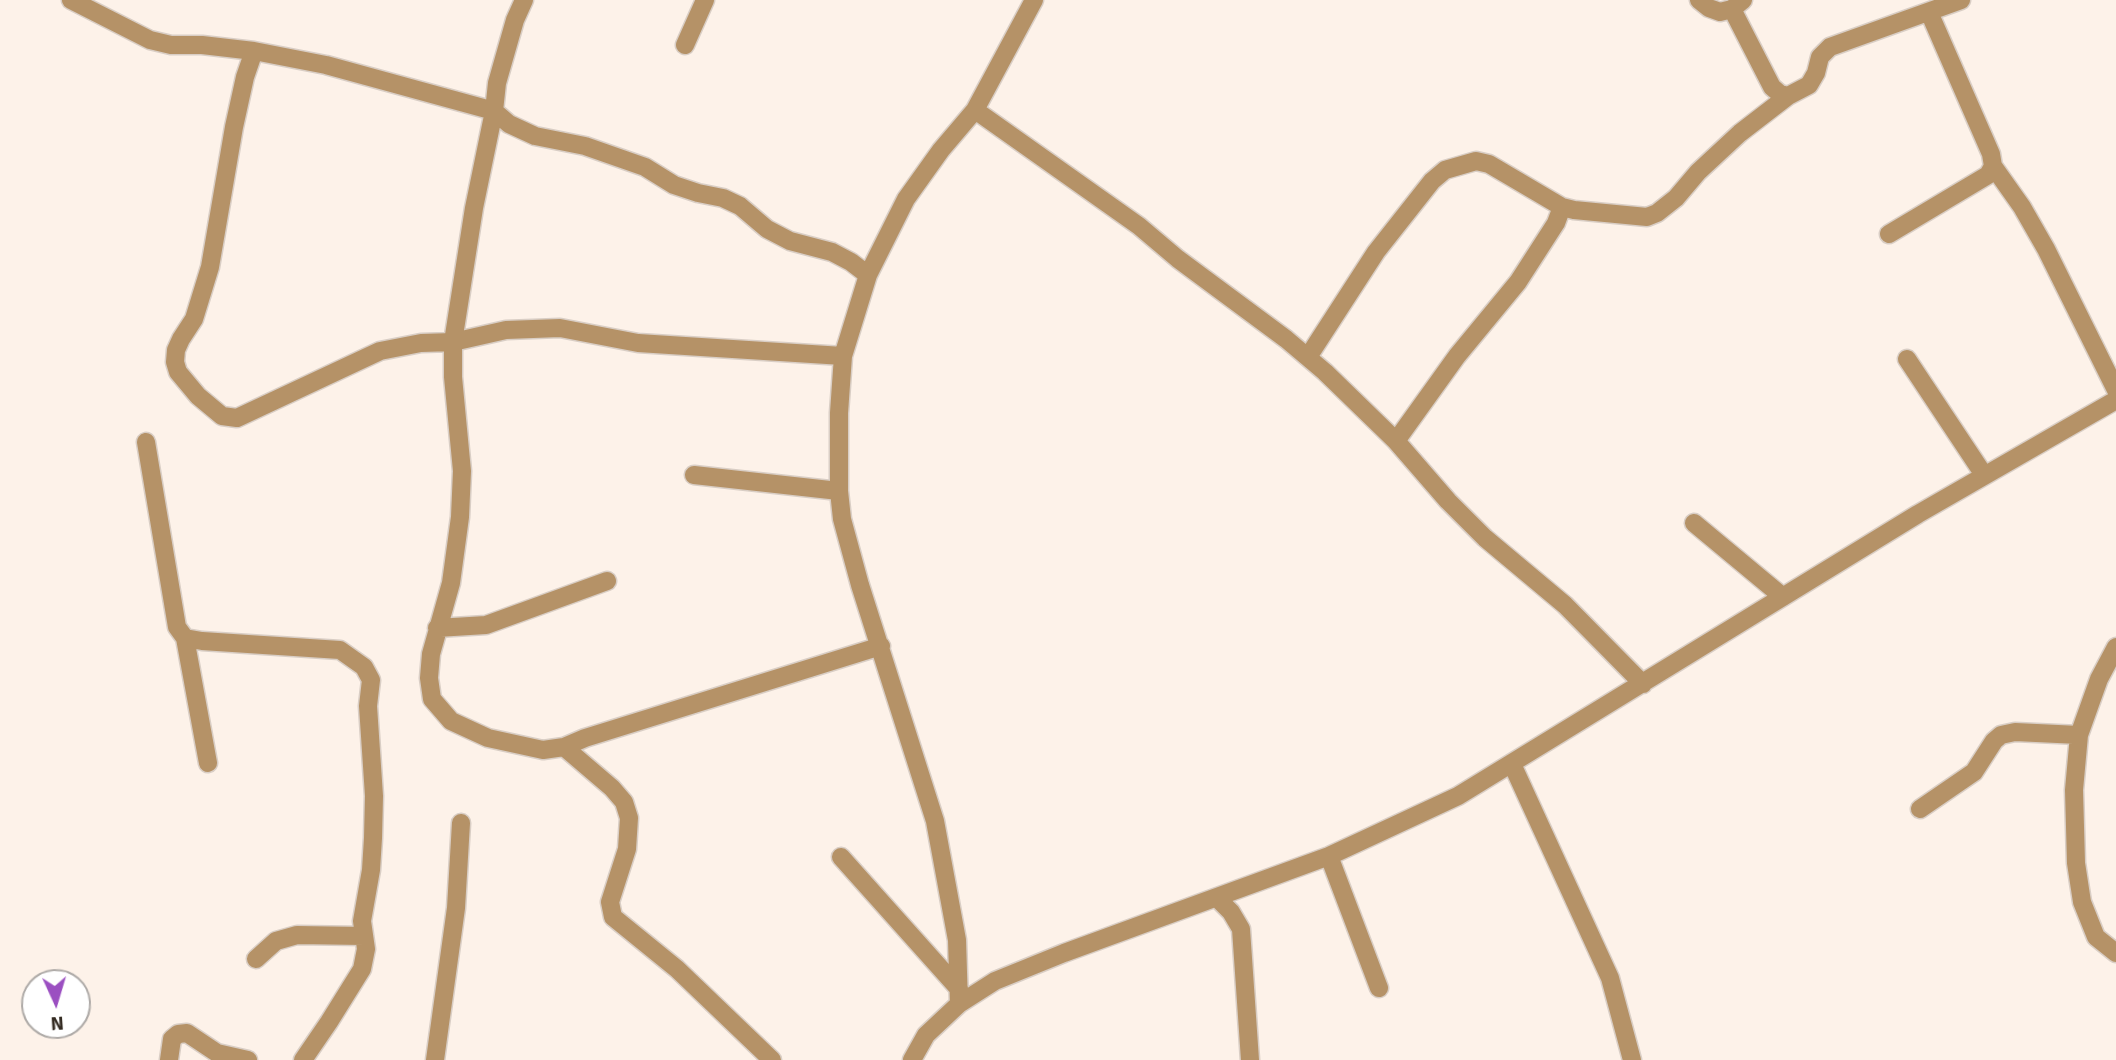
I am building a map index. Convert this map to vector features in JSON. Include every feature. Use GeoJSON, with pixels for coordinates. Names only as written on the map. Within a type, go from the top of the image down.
{"type":"FeatureCollection","features":[{"type":"Feature","properties":{"kind":"street"},"geometry":{"type":"LineString","coordinates":[[71,0],[150,40],[254,51],[326,65],[494,111],[509,124],[536,136],[585,146],[645,167],[674,185],[723,198],[740,206],[767,229],[790,241],[832,252],[868,275]]}},
{"type":"Feature","properties":{"kind":"street"},"geometry":{"type":"LineString","coordinates":[[524,0],[515,20],[496,83],[494,111],[472,219],[453,342],[453,377],[462,471],[450,583],[431,654],[429,678],[432,699],[451,721],[488,738],[543,750],[565,747],[585,738],[881,646]]}},
{"type":"Feature","properties":{"kind":"street"},"geometry":{"type":"LineString","coordinates":[[685,45],[705,0]]}},
{"type":"Feature","properties":{"kind":"street"},"geometry":{"type":"LineString","coordinates":[[959,997],[957,940],[935,821],[842,519],[839,491],[839,413],[843,356],[868,275],[906,199],[941,150],[975,110],[1034,0]]}},
{"type":"Feature","properties":{"kind":"street"},"geometry":{"type":"LineString","coordinates":[[1699,0],[1720,12],[1737,4],[1772,87],[1780,94],[1788,96]]}},
{"type":"Feature","properties":{"kind":"street"},"geometry":{"type":"LineString","coordinates":[[1308,357],[1377,252],[1432,181],[1445,170],[1476,161],[1489,164],[1562,207],[1634,217],[1657,214],[1740,133],[1788,96],[1808,85],[1816,73],[1820,57],[1830,47],[1961,0]]}},
{"type":"Feature","properties":{"kind":"street"},"geometry":{"type":"LineString","coordinates":[[1929,12],[1993,166],[2022,207],[2046,249],[2116,390]]}},
{"type":"Feature","properties":{"kind":"street"},"geometry":{"type":"LineString","coordinates":[[254,51],[234,127],[210,267],[194,319],[176,350],[178,372],[198,396],[222,416],[237,418],[380,351],[421,343],[453,342],[506,330],[560,328],[638,343],[843,356]]}},
{"type":"Feature","properties":{"kind":"street"},"geometry":{"type":"LineString","coordinates":[[975,110],[1139,226],[1178,259],[1308,357],[1396,442],[1485,538],[1565,605],[1643,684]]}},
{"type":"Feature","properties":{"kind":"street"},"geometry":{"type":"LineString","coordinates":[[1889,234],[1988,175],[1993,166]]}},
{"type":"Feature","properties":{"kind":"street"},"geometry":{"type":"LineString","coordinates":[[1396,442],[1457,356],[1518,282],[1556,223],[1562,207]]}},
{"type":"Feature","properties":{"kind":"street"},"geometry":{"type":"LineString","coordinates":[[1907,359],[1984,475]]}},
{"type":"Feature","properties":{"kind":"street"},"geometry":{"type":"LineString","coordinates":[[912,1060],[926,1035],[959,997],[1064,953],[1329,856],[1458,796],[1984,475],[2116,400]]}},
{"type":"Feature","properties":{"kind":"street"},"geometry":{"type":"LineString","coordinates":[[146,442],[177,627],[186,638],[208,763]]}},
{"type":"Feature","properties":{"kind":"street"},"geometry":{"type":"LineString","coordinates":[[694,475],[839,491]]}},
{"type":"Feature","properties":{"kind":"street"},"geometry":{"type":"LineString","coordinates":[[1694,523],[1783,597]]}},
{"type":"Feature","properties":{"kind":"street"},"geometry":{"type":"LineString","coordinates":[[437,628],[486,625],[607,581]]}},
{"type":"Feature","properties":{"kind":"street"},"geometry":{"type":"LineString","coordinates":[[186,638],[340,650],[364,667],[371,680],[368,706],[374,796],[371,870],[362,921],[366,949],[362,969],[303,1060]]}},
{"type":"Feature","properties":{"kind":"street"},"geometry":{"type":"LineString","coordinates":[[2116,648],[2099,679],[2080,735],[2074,790],[2076,863],[2082,902],[2096,937],[2116,953]]}},
{"type":"Feature","properties":{"kind":"street"},"geometry":{"type":"LineString","coordinates":[[1920,809],[1974,772],[1994,741],[2001,735],[2015,732],[2080,735]]}},
{"type":"Feature","properties":{"kind":"street"},"geometry":{"type":"LineString","coordinates":[[565,747],[624,802],[629,818],[627,849],[610,902],[612,917],[677,969],[772,1060]]}},
{"type":"Feature","properties":{"kind":"street"},"geometry":{"type":"LineString","coordinates":[[1512,764],[1610,978],[1632,1060]]}},
{"type":"Feature","properties":{"kind":"street"},"geometry":{"type":"LineString","coordinates":[[435,1060],[456,908],[461,823]]}},
{"type":"Feature","properties":{"kind":"street"},"geometry":{"type":"LineString","coordinates":[[1329,856],[1379,988]]}},
{"type":"Feature","properties":{"kind":"street"},"geometry":{"type":"LineString","coordinates":[[841,857],[959,997]]}},
{"type":"Feature","properties":{"kind":"street"},"geometry":{"type":"LineString","coordinates":[[1217,898],[1231,912],[1241,929],[1250,1060]]}},
{"type":"Feature","properties":{"kind":"street"},"geometry":{"type":"LineString","coordinates":[[256,959],[276,941],[297,935],[364,936]]}},
{"type":"Feature","properties":{"kind":"street"},"geometry":{"type":"LineString","coordinates":[[169,1060],[172,1039],[178,1034],[187,1033],[217,1053],[248,1060]]}}]}
